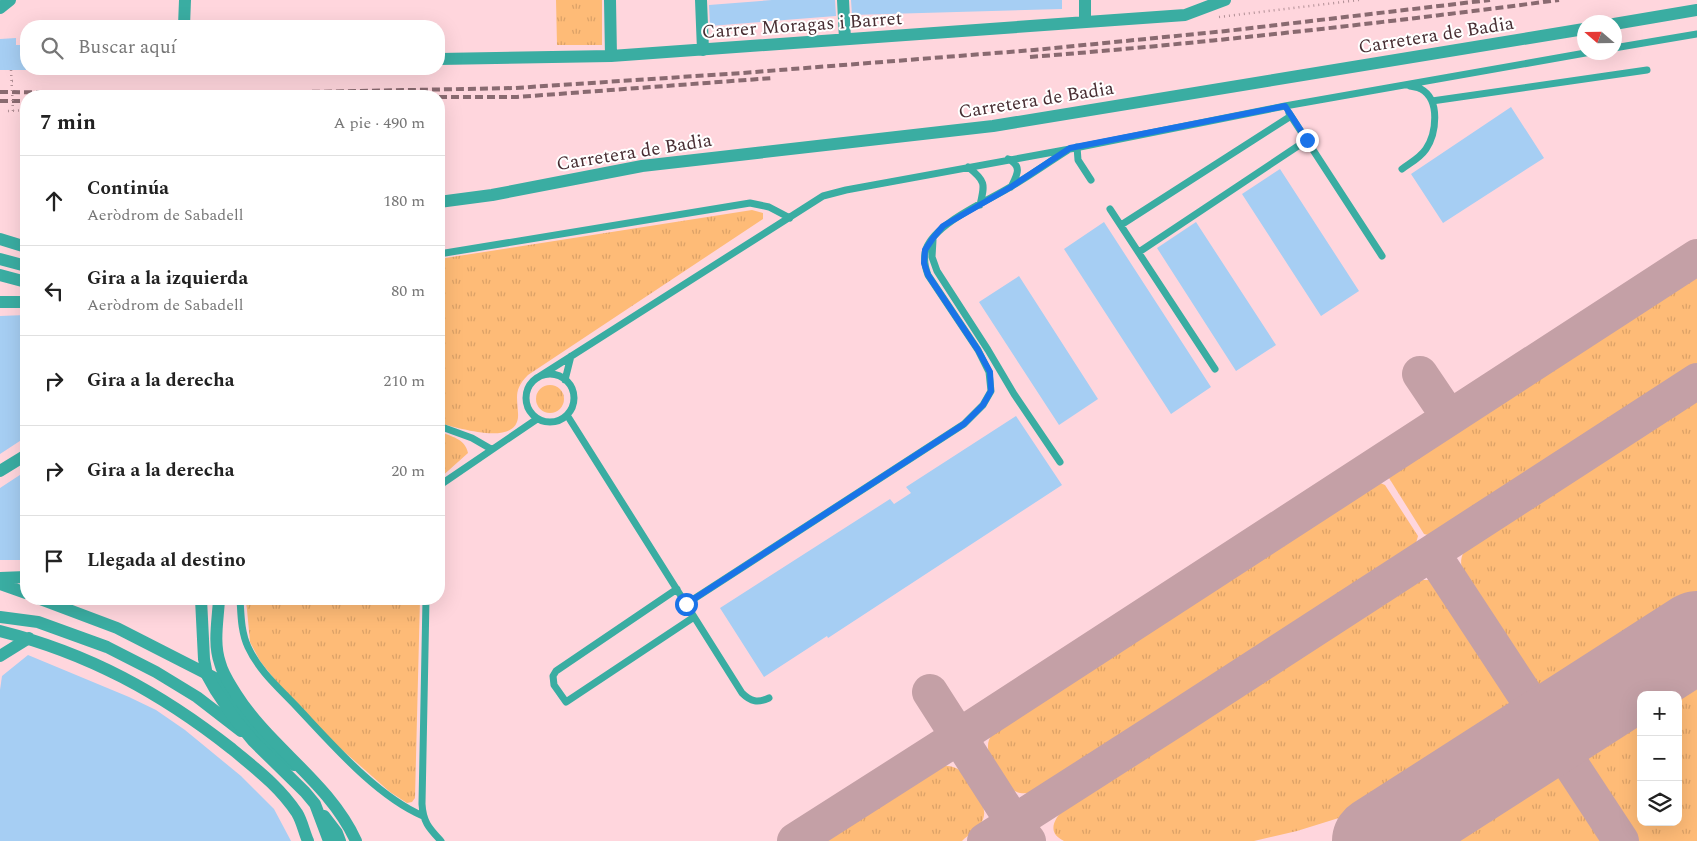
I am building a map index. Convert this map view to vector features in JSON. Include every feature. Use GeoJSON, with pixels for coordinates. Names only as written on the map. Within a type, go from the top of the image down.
{"type":"FeatureCollection","features":[{"type":"Feature","properties":{"kind":"street"},"geometry":{"type":"LineString","coordinates":[[0,8],[10,0]]}},
{"type":"Feature","properties":{"kind":"street"},"geometry":{"type":"LineString","coordinates":[[184,0],[184,20]]}},
{"type":"Feature","properties":{"kind":"street"},"geometry":{"type":"LineString","coordinates":[[610,0],[611,56]]}},
{"type":"Feature","properties":{"kind":"street"},"geometry":{"type":"LineString","coordinates":[[701,0],[703,50]]}},
{"type":"Feature","properties":{"kind":"street"},"geometry":{"type":"LineString","coordinates":[[843,0],[845,39]]}},
{"type":"Feature","properties":{"kind":"street"},"geometry":{"type":"LineString","coordinates":[[1085,0],[1085,22]]}},
{"type":"Feature","properties":{"kind":"street","name":"Carrer Moragas i Barret"},"geometry":{"type":"LineString","coordinates":[[445,59],[611,56],[1185,15],[1225,0]]}},
{"type":"Feature","properties":{"kind":"street"},"geometry":{"type":"LineString","coordinates":[[1622,23],[1697,10]]}},
{"type":"Feature","properties":{"kind":"street","name":"Carretera de Badia"},"geometry":{"type":"LineString","coordinates":[[492,195],[642,166],[993,126],[1577,30]]}},
{"type":"Feature","properties":{"kind":"street"},"geometry":{"type":"LineString","coordinates":[[445,201],[492,195]]}},
{"type":"Feature","properties":{"kind":"street"},"geometry":{"type":"LineString","coordinates":[[445,208],[492,195]]}},
{"type":"Feature","properties":{"kind":"street"},"geometry":{"type":"LineString","coordinates":[[0,239],[20,240]]}},
{"type":"Feature","properties":{"kind":"street"},"geometry":{"type":"LineString","coordinates":[[0,239],[20,245]]}},
{"type":"Feature","properties":{"kind":"street"},"geometry":{"type":"LineString","coordinates":[[0,259],[20,264]]}},
{"type":"Feature","properties":{"kind":"street"},"geometry":{"type":"LineString","coordinates":[[0,275],[20,280]]}},
{"type":"Feature","properties":{"kind":"street"},"geometry":{"type":"LineString","coordinates":[[0,302],[20,302]]}},
{"type":"Feature","properties":{"kind":"street"},"geometry":{"type":"LineString","coordinates":[[0,472],[20,459]]}},
{"type":"Feature","properties":{"kind":"street"},"geometry":{"type":"LineString","coordinates":[[0,578],[20,578]]}},
{"type":"Feature","properties":{"kind":"street"},"geometry":{"type":"LineString","coordinates":[[0,584],[20,591]]}},
{"type":"Feature","properties":{"kind":"street"},"geometry":{"type":"LineString","coordinates":[[56,605],[117,628],[215,678],[243,717],[276,752],[307,773]]}},
{"type":"Feature","properties":{"kind":"street"},"geometry":{"type":"LineString","coordinates":[[201,605],[204,659],[207,675],[216,692],[253,741],[315,804],[337,833],[340,841]]}},
{"type":"Feature","properties":{"kind":"street"},"geometry":{"type":"LineString","coordinates":[[218,605],[216,642],[219,662],[226,678],[246,710],[325,792],[348,823],[356,841]]}},
{"type":"Feature","properties":{"kind":"street"},"geometry":{"type":"LineString","coordinates":[[0,617],[38,622],[107,647],[156,672],[197,697],[253,741]]}},
{"type":"Feature","properties":{"kind":"street"},"geometry":{"type":"LineString","coordinates":[[0,631],[29,638],[104,667],[164,700],[210,732],[272,782],[298,814],[308,841]]}},
{"type":"Feature","properties":{"kind":"street"},"geometry":{"type":"LineString","coordinates":[[0,656],[29,638]]}},
{"type":"Feature","properties":{"kind":"street"},"geometry":{"type":"LineString","coordinates":[[315,804],[329,841]]}},
{"type":"Feature","properties":{"kind":"lane"},"geometry":{"type":"LineString","coordinates":[[1622,47],[1697,34]]}},
{"type":"Feature","properties":{"kind":"lane"},"geometry":{"type":"LineString","coordinates":[[537,378],[552,374],[566,380],[573,394],[571,409],[560,420],[544,422],[537,419],[527,406],[527,390],[537,378],[823,196],[1285,106],[1577,55]]}},
{"type":"Feature","properties":{"kind":"lane"},"geometry":{"type":"LineString","coordinates":[[1432,101],[1647,70]]}},
{"type":"Feature","properties":{"kind":"lane"},"geometry":{"type":"LineString","coordinates":[[1402,169],[1416,160],[1426,150],[1432,137],[1435,120],[1432,101],[1423,90],[1408,85]]}},
{"type":"Feature","properties":{"kind":"lane"},"geometry":{"type":"LineString","coordinates":[[1285,106],[1382,256]]}},
{"type":"Feature","properties":{"kind":"lane"},"geometry":{"type":"LineString","coordinates":[[1121,225],[1291,116]]}},
{"type":"Feature","properties":{"kind":"lane"},"geometry":{"type":"LineString","coordinates":[[1139,252],[1307,140]]}},
{"type":"Feature","properties":{"kind":"lane"},"geometry":{"type":"LineString","coordinates":[[1073,148],[1078,160],[1091,180]]}},
{"type":"Feature","properties":{"kind":"lane"},"geometry":{"type":"LineString","coordinates":[[686,604],[964,424],[983,405],[991,391],[990,372],[978,350],[928,275],[924,263],[925,250],[943,226],[1011,187],[1073,148]]}},
{"type":"Feature","properties":{"kind":"lane"},"geometry":{"type":"LineString","coordinates":[[1008,159],[1015,162],[1018,174],[1011,187]]}},
{"type":"Feature","properties":{"kind":"lane"},"geometry":{"type":"LineString","coordinates":[[968,167],[984,182],[980,205]]}},
{"type":"Feature","properties":{"kind":"lane"},"geometry":{"type":"LineString","coordinates":[[445,253],[750,203],[769,207],[790,218]]}},
{"type":"Feature","properties":{"kind":"lane"},"geometry":{"type":"LineString","coordinates":[[1110,209],[1215,370]]}},
{"type":"Feature","properties":{"kind":"lane"},"geometry":{"type":"LineString","coordinates":[[933,238],[932,257],[937,271],[1014,394],[1060,462]]}},
{"type":"Feature","properties":{"kind":"lane"},"geometry":{"type":"LineString","coordinates":[[566,380],[571,356]]}},
{"type":"Feature","properties":{"kind":"lane"},"geometry":{"type":"LineString","coordinates":[[567,415],[742,694],[755,702],[769,698]]}},
{"type":"Feature","properties":{"kind":"lane"},"geometry":{"type":"LineString","coordinates":[[445,482],[537,419]]}},
{"type":"Feature","properties":{"kind":"lane"},"geometry":{"type":"LineString","coordinates":[[445,428],[472,438],[491,449]]}},
{"type":"Feature","properties":{"kind":"lane"},"geometry":{"type":"LineString","coordinates":[[677,590],[556,671],[553,676],[554,685],[566,702],[694,617]]}},
{"type":"Feature","properties":{"kind":"lane"},"geometry":{"type":"LineString","coordinates":[[241,605],[243,632],[248,648],[259,666],[345,758],[394,800],[409,810],[423,816]]}},
{"type":"Feature","properties":{"kind":"lane"},"geometry":{"type":"LineString","coordinates":[[426,605],[423,816],[429,828],[441,841]]}},
{"type":"Feature","properties":{"kind":"path"},"geometry":{"type":"LineString","coordinates":[[1207,8],[1359,0]]}},
{"type":"Feature","properties":{"kind":"path"},"geometry":{"type":"LineString","coordinates":[[12,70],[13,111]]}},
{"type":"Feature","properties":{"kind":"path"},"geometry":{"type":"LineString","coordinates":[[12,81],[17,81]]}},
{"type":"Feature","properties":{"kind":"path"},"geometry":{"type":"LineString","coordinates":[[8,111],[20,110]]}},
{"type":"Feature","properties":{"kind":"green space"},"geometry":{"type":"Polygon","coordinates":[[[556,0],[602,0],[602,45],[557,45],[556,0]]]}},
{"type":"Feature","properties":{"kind":"green space"},"geometry":{"type":"Polygon","coordinates":[[[752,210],[763,213],[763,219],[528,375],[518,389],[516,424],[509,430],[499,433],[472,431],[445,424],[445,258],[752,210]]]}},
{"type":"Feature","properties":{"kind":"green space"},"geometry":{"type":"Polygon","coordinates":[[[1697,270],[1697,367],[1438,534],[1424,534],[1389,478],[1388,473],[1395,466],[1697,270]]]}},
{"type":"Feature","properties":{"kind":"green space"},"geometry":{"type":"Polygon","coordinates":[[[550,385],[560,389],[564,399],[560,409],[550,413],[540,409],[536,399],[540,389],[550,385]]]}},
{"type":"Feature","properties":{"kind":"green space"},"geometry":{"type":"Polygon","coordinates":[[[1697,394],[1697,598],[1555,690],[1549,693],[1540,692],[1535,689],[1484,612],[1462,569],[1462,556],[1472,541],[1487,529],[1697,394]]]}},
{"type":"Feature","properties":{"kind":"green space"},"geometry":{"type":"Polygon","coordinates":[[[445,434],[461,441],[468,453],[445,474],[445,434]]]}},
{"type":"Feature","properties":{"kind":"green space"},"geometry":{"type":"Polygon","coordinates":[[[1378,482],[1385,485],[1418,536],[1414,550],[1054,783],[1033,792],[1020,793],[1014,791],[1002,779],[989,755],[989,740],[1001,724],[1028,702],[1367,484],[1378,482]]]}},
{"type":"Feature","properties":{"kind":"green space"},"geometry":{"type":"Polygon","coordinates":[[[1420,580],[1429,580],[1437,585],[1488,655],[1519,706],[1517,714],[1513,719],[1402,790],[1342,817],[1297,831],[1254,841],[1064,841],[1056,836],[1053,829],[1059,815],[1084,791],[1387,594],[1420,580]]]}},
{"type":"Feature","properties":{"kind":"green space"},"geometry":{"type":"Polygon","coordinates":[[[247,605],[420,605],[415,798],[412,802],[407,803],[390,792],[332,741],[280,686],[260,661],[250,642],[247,605]]]}},
{"type":"Feature","properties":{"kind":"green space"},"geometry":{"type":"Polygon","coordinates":[[[1697,674],[1697,841],[1632,841],[1585,768],[1582,756],[1583,750],[1584,747],[1637,713],[1637,826],[1682,826],[1682,691],[1670,691],[1697,674]]]}},
{"type":"Feature","properties":{"kind":"green space"},"geometry":{"type":"Polygon","coordinates":[[[942,766],[956,768],[971,781],[984,809],[981,823],[962,841],[815,841],[911,779],[942,766]]]}},
{"type":"Feature","properties":{"kind":"green space"},"geometry":{"type":"Polygon","coordinates":[[[1548,771],[1561,772],[1567,779],[1607,841],[1440,841],[1548,771]]]}},
{"type":"Feature","properties":{"kind":"building"},"geometry":{"type":"Polygon","coordinates":[[[772,0],[835,0],[836,16],[710,26],[709,5],[772,0]]]}},
{"type":"Feature","properties":{"kind":"building"},"geometry":{"type":"Polygon","coordinates":[[[851,0],[1062,0],[1062,9],[852,15],[851,0]]]}},
{"type":"Feature","properties":{"kind":"building"},"geometry":{"type":"Polygon","coordinates":[[[16,38],[16,45],[20,45],[20,70],[0,70],[0,39],[16,38]]]}},
{"type":"Feature","properties":{"kind":"building"},"geometry":{"type":"Polygon","coordinates":[[[1511,107],[1544,158],[1443,223],[1411,174],[1511,107]]]}},
{"type":"Feature","properties":{"kind":"building"},"geometry":{"type":"Polygon","coordinates":[[[1280,169],[1359,291],[1321,316],[1242,194],[1280,169]]]}},
{"type":"Feature","properties":{"kind":"building"},"geometry":{"type":"Polygon","coordinates":[[[1104,222],[1211,387],[1171,414],[1064,249],[1104,222]]]}},
{"type":"Feature","properties":{"kind":"building"},"geometry":{"type":"Polygon","coordinates":[[[1196,222],[1276,345],[1236,371],[1157,248],[1196,222]]]}},
{"type":"Feature","properties":{"kind":"building"},"geometry":{"type":"Polygon","coordinates":[[[1019,276],[1098,399],[1059,425],[979,302],[1019,276]]]}},
{"type":"Feature","properties":{"kind":"building"},"geometry":{"type":"Polygon","coordinates":[[[20,315],[20,441],[0,454],[0,316],[20,315]]]}},
{"type":"Feature","properties":{"kind":"building"},"geometry":{"type":"Polygon","coordinates":[[[1016,416],[1062,485],[828,638],[827,636],[764,677],[720,608],[890,499],[894,504],[911,493],[906,487],[1016,416]]]}},
{"type":"Feature","properties":{"kind":"building"},"geometry":{"type":"Polygon","coordinates":[[[20,475],[20,560],[0,560],[0,488],[20,475]]]}},
{"type":"Feature","properties":{"kind":"building"},"geometry":{"type":"Polygon","coordinates":[[[28,655],[129,697],[156,710],[185,730],[241,776],[274,809],[291,841],[0,841],[0,690],[2,676],[28,655]]]}},
{"type":"Feature","properties":{"kind":"taxiway"},"geometry":{"type":"LineString","coordinates":[[795,841],[1697,257]]}},
{"type":"Feature","properties":{"kind":"taxiway"},"geometry":{"type":"LineString","coordinates":[[1420,374],[1449,417]]}},
{"type":"Feature","properties":{"kind":"taxiway"},"geometry":{"type":"LineString","coordinates":[[985,841],[1697,381]]}},
{"type":"Feature","properties":{"kind":"taxiway"},"geometry":{"type":"LineString","coordinates":[[1432,553],[1621,841]]}},
{"type":"Feature","properties":{"kind":"taxiway"},"geometry":{"type":"LineString","coordinates":[[930,692],[1014,823],[1028,841]]}},
{"type":"Feature","properties":{"kind":"runway"},"geometry":{"type":"LineString","coordinates":[[1377,841],[1697,636]]}},
{"type":"Feature","properties":{"kind":"railway"},"geometry":{"type":"LineString","coordinates":[[410,90],[515,88],[742,73],[1034,50],[1226,31],[1490,0]]}},
{"type":"Feature","properties":{"kind":"railway"},"geometry":{"type":"LineString","coordinates":[[1030,57],[1295,32],[1559,0]]}},
{"type":"Feature","properties":{"kind":"railway"},"geometry":{"type":"LineString","coordinates":[[445,97],[517,97],[773,78]]}},
{"type":"Feature","properties":{"kind":"railway"},"geometry":{"type":"LineString","coordinates":[[0,92],[20,92]]}},
{"type":"Feature","properties":{"kind":"railway"},"geometry":{"type":"LineString","coordinates":[[0,101],[20,101]]}},
{"type":"Feature","properties":{"kind":"route"},"geometry":{"type":"LineString","coordinates":[[686,604],[964,424],[983,405],[991,391],[990,372],[978,350],[928,275],[924,263],[925,250],[928,244],[943,226],[1011,187],[1070,148],[1285,106],[1307,140]]}}]}
